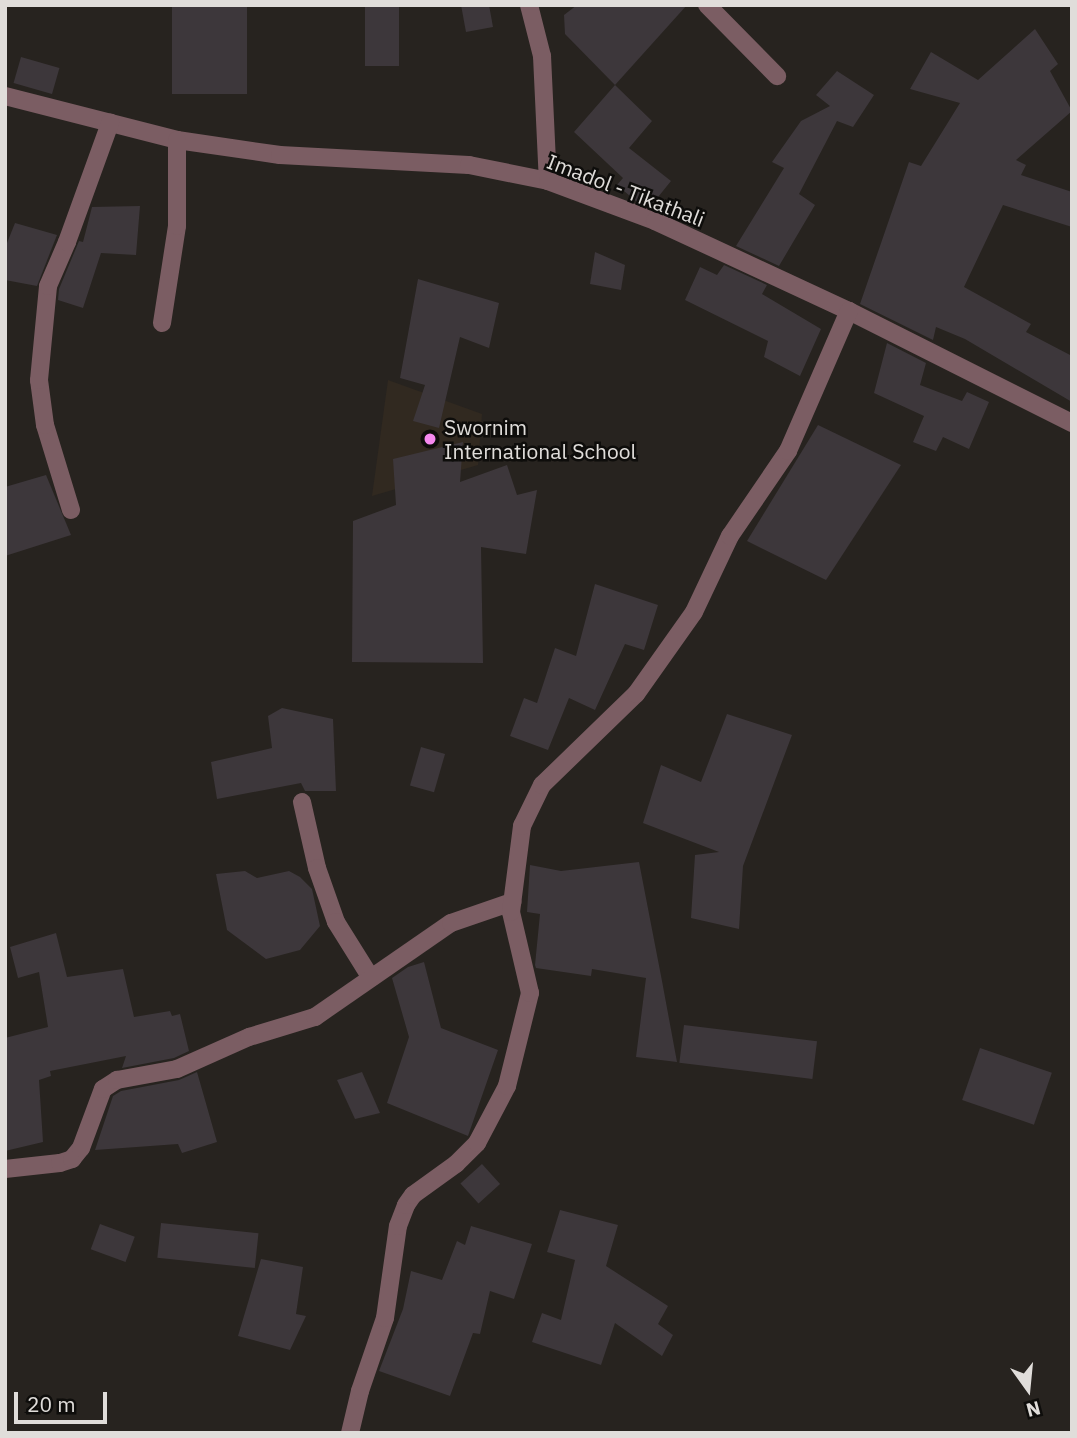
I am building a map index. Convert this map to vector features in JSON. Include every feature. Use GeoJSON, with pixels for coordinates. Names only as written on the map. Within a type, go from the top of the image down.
{"type":"FeatureCollection","features":[{"type":"Feature","properties":{"kind":"street"},"geometry":{"type":"LineString","coordinates":[[529,5],[542,56],[548,181]]}},
{"type":"Feature","properties":{"kind":"street"},"geometry":{"type":"LineString","coordinates":[[707,5],[777,76]]}},
{"type":"Feature","properties":{"kind":"street","name":"Imadol - Tikathali"},"geometry":{"type":"LineString","coordinates":[[5,96],[177,140],[280,155],[469,165],[548,181],[655,221],[849,312],[1072,423]]}},
{"type":"Feature","properties":{"kind":"street"},"geometry":{"type":"LineString","coordinates":[[71,510],[45,425],[39,380],[48,286],[67,242],[110,123]]}},
{"type":"Feature","properties":{"kind":"street"},"geometry":{"type":"LineString","coordinates":[[162,323],[177,226],[177,140]]}},
{"type":"Feature","properties":{"kind":"street"},"geometry":{"type":"LineString","coordinates":[[350,1433],[359,1391],[386,1318],[398,1226],[406,1205],[413,1195],[456,1164],[477,1143],[507,1086],[530,993],[510,912],[522,826],[542,785],[636,694],[694,612],[730,536],[788,451],[849,312]]}},
{"type":"Feature","properties":{"kind":"street"},"geometry":{"type":"LineString","coordinates":[[302,802],[317,868],[335,922],[371,978]]}},
{"type":"Feature","properties":{"kind":"street"},"geometry":{"type":"LineString","coordinates":[[5,1169],[60,1163],[72,1159],[81,1148],[103,1088],[117,1080],[177,1069],[249,1037],[315,1017],[451,923],[512,902]]}},
{"type":"Feature","properties":{"kind":"shaded area","name":"Swornim International School"},"geometry":{"type":"Polygon","coordinates":[[[388,380],[482,414],[478,465],[372,496],[388,380]]]}},
{"type":"Feature","properties":{"kind":"building"},"geometry":{"type":"Polygon","coordinates":[[[172,5],[247,5],[247,94],[172,94],[172,5]]]}},
{"type":"Feature","properties":{"kind":"building"},"geometry":{"type":"Polygon","coordinates":[[[365,5],[399,5],[399,66],[365,66],[365,5]]]}},
{"type":"Feature","properties":{"kind":"building"},"geometry":{"type":"Polygon","coordinates":[[[461,5],[489,5],[493,27],[466,32],[461,5]]]}},
{"type":"Feature","properties":{"kind":"building"},"geometry":{"type":"Polygon","coordinates":[[[577,5],[687,5],[615,85],[565,34],[564,15],[577,5]]]}},
{"type":"Feature","properties":{"kind":"building"},"geometry":{"type":"Polygon","coordinates":[[[1035,29],[1058,64],[1050,71],[1072,111],[1016,160],[1026,165],[1021,175],[1072,192],[1072,227],[1003,205],[964,287],[1031,324],[1026,332],[1072,356],[1072,402],[965,339],[936,327],[933,340],[860,304],[909,162],[921,166],[960,103],[910,89],[931,52],[978,80],[1035,29]]]}},
{"type":"Feature","properties":{"kind":"building"},"geometry":{"type":"Polygon","coordinates":[[[21,57],[59,68],[52,94],[14,83],[21,57]]]}},
{"type":"Feature","properties":{"kind":"building"},"geometry":{"type":"Polygon","coordinates":[[[837,71],[874,95],[853,127],[837,121],[799,194],[815,205],[779,266],[736,246],[784,168],[772,162],[801,121],[830,106],[816,95],[837,71]]]}},
{"type":"Feature","properties":{"kind":"building"},"geometry":{"type":"Polygon","coordinates":[[[615,85],[652,121],[629,148],[671,181],[650,207],[637,202],[617,185],[623,178],[574,132],[615,85]]]}},
{"type":"Feature","properties":{"kind":"building"},"geometry":{"type":"Polygon","coordinates":[[[140,206],[136,255],[101,253],[83,308],[58,300],[59,289],[79,241],[83,242],[92,207],[140,206]]]}},
{"type":"Feature","properties":{"kind":"building"},"geometry":{"type":"Polygon","coordinates":[[[15,223],[57,235],[37,286],[5,280],[5,248],[15,223]]]}},
{"type":"Feature","properties":{"kind":"building"},"geometry":{"type":"Polygon","coordinates":[[[595,252],[625,265],[621,290],[590,284],[595,252]]]}},
{"type":"Feature","properties":{"kind":"building"},"geometry":{"type":"Polygon","coordinates":[[[724,265],[767,285],[762,294],[821,329],[800,376],[764,357],[768,341],[685,300],[700,267],[717,275],[724,265]]]}},
{"type":"Feature","properties":{"kind":"building"},"geometry":{"type":"Polygon","coordinates":[[[418,279],[499,303],[489,348],[460,337],[439,428],[413,421],[425,385],[400,378],[418,279]]]}},
{"type":"Feature","properties":{"kind":"building"},"geometry":{"type":"Polygon","coordinates":[[[887,343],[926,363],[920,385],[962,401],[967,392],[989,402],[969,449],[943,437],[936,451],[913,442],[924,416],[874,393],[887,343]]]}},
{"type":"Feature","properties":{"kind":"building"},"geometry":{"type":"Polygon","coordinates":[[[818,425],[901,465],[826,580],[747,541],[818,425]]]}},
{"type":"Feature","properties":{"kind":"building"},"geometry":{"type":"Polygon","coordinates":[[[463,442],[460,482],[507,465],[517,495],[537,490],[526,554],[481,547],[483,663],[352,662],[353,521],[396,505],[393,459],[463,442]]]}},
{"type":"Feature","properties":{"kind":"building"},"geometry":{"type":"Polygon","coordinates":[[[46,475],[71,535],[5,556],[5,487],[46,475]]]}},
{"type":"Feature","properties":{"kind":"building"},"geometry":{"type":"Polygon","coordinates":[[[595,584],[658,605],[644,650],[625,644],[595,710],[569,698],[548,750],[510,736],[524,698],[537,703],[555,648],[576,656],[595,584]]]}},
{"type":"Feature","properties":{"kind":"building"},"geometry":{"type":"Polygon","coordinates":[[[282,708],[333,719],[336,791],[305,791],[301,783],[217,799],[211,762],[272,748],[268,716],[282,708]]]}},
{"type":"Feature","properties":{"kind":"building"},"geometry":{"type":"Polygon","coordinates":[[[727,714],[792,735],[743,866],[739,929],[691,918],[695,855],[719,852],[643,823],[661,765],[701,782],[727,714]]]}},
{"type":"Feature","properties":{"kind":"building"},"geometry":{"type":"Polygon","coordinates":[[[421,747],[445,754],[434,792],[410,785],[421,747]]]}},
{"type":"Feature","properties":{"kind":"building"},"geometry":{"type":"Polygon","coordinates":[[[639,862],[677,1062],[636,1057],[646,978],[592,969],[591,976],[536,968],[535,965],[540,914],[527,912],[530,865],[561,871],[639,862]]]}},
{"type":"Feature","properties":{"kind":"building"},"geometry":{"type":"Polygon","coordinates":[[[245,871],[257,878],[289,871],[312,889],[320,926],[300,950],[266,959],[227,930],[216,874],[245,871]]]}},
{"type":"Feature","properties":{"kind":"building"},"geometry":{"type":"Polygon","coordinates":[[[56,933],[67,977],[123,969],[134,1017],[170,1011],[172,1016],[180,1014],[189,1051],[174,1058],[122,1068],[126,1056],[50,1071],[51,1076],[39,1080],[43,1142],[5,1151],[5,1038],[48,1027],[39,972],[18,978],[10,947],[56,933]]]}},
{"type":"Feature","properties":{"kind":"building"},"geometry":{"type":"Polygon","coordinates":[[[424,962],[441,1028],[498,1050],[468,1136],[387,1103],[409,1037],[392,978],[408,967],[424,962]]]}},
{"type":"Feature","properties":{"kind":"building"},"geometry":{"type":"Polygon","coordinates":[[[684,1025],[817,1041],[812,1079],[679,1063],[684,1025]]]}},
{"type":"Feature","properties":{"kind":"building"},"geometry":{"type":"Polygon","coordinates":[[[980,1048],[1052,1073],[1034,1125],[962,1100],[980,1048]]]}},
{"type":"Feature","properties":{"kind":"building"},"geometry":{"type":"Polygon","coordinates":[[[197,1072],[217,1142],[182,1153],[178,1144],[95,1150],[113,1096],[121,1091],[179,1080],[197,1072]]]}},
{"type":"Feature","properties":{"kind":"building"},"geometry":{"type":"Polygon","coordinates":[[[362,1072],[380,1113],[355,1119],[337,1080],[362,1072]]]}},
{"type":"Feature","properties":{"kind":"building"},"geometry":{"type":"Polygon","coordinates":[[[482,1164],[500,1184],[479,1203],[460,1183],[482,1164]]]}},
{"type":"Feature","properties":{"kind":"building"},"geometry":{"type":"Polygon","coordinates":[[[560,1210],[618,1225],[606,1266],[668,1306],[658,1324],[673,1335],[662,1356],[615,1323],[601,1365],[532,1342],[542,1313],[561,1320],[575,1260],[547,1252],[560,1210]]]}},
{"type":"Feature","properties":{"kind":"building"},"geometry":{"type":"Polygon","coordinates":[[[161,1223],[258,1233],[255,1268],[157,1258],[161,1223]]]}},
{"type":"Feature","properties":{"kind":"building"},"geometry":{"type":"Polygon","coordinates":[[[100,1224],[135,1237],[126,1262],[91,1249],[100,1224]]]}},
{"type":"Feature","properties":{"kind":"building"},"geometry":{"type":"Polygon","coordinates":[[[471,1226],[532,1244],[514,1299],[490,1291],[480,1334],[473,1333],[450,1396],[379,1371],[403,1309],[411,1271],[442,1280],[457,1241],[465,1245],[471,1226]]]}},
{"type":"Feature","properties":{"kind":"building"},"geometry":{"type":"Polygon","coordinates":[[[261,1259],[303,1267],[296,1314],[306,1316],[290,1350],[238,1336],[261,1259]]]}},
{"type":"Feature","properties":{"kind":"place","name":"Swornim International School"},"geometry":{"type":"Point","coordinates":[430,439]}}]}
